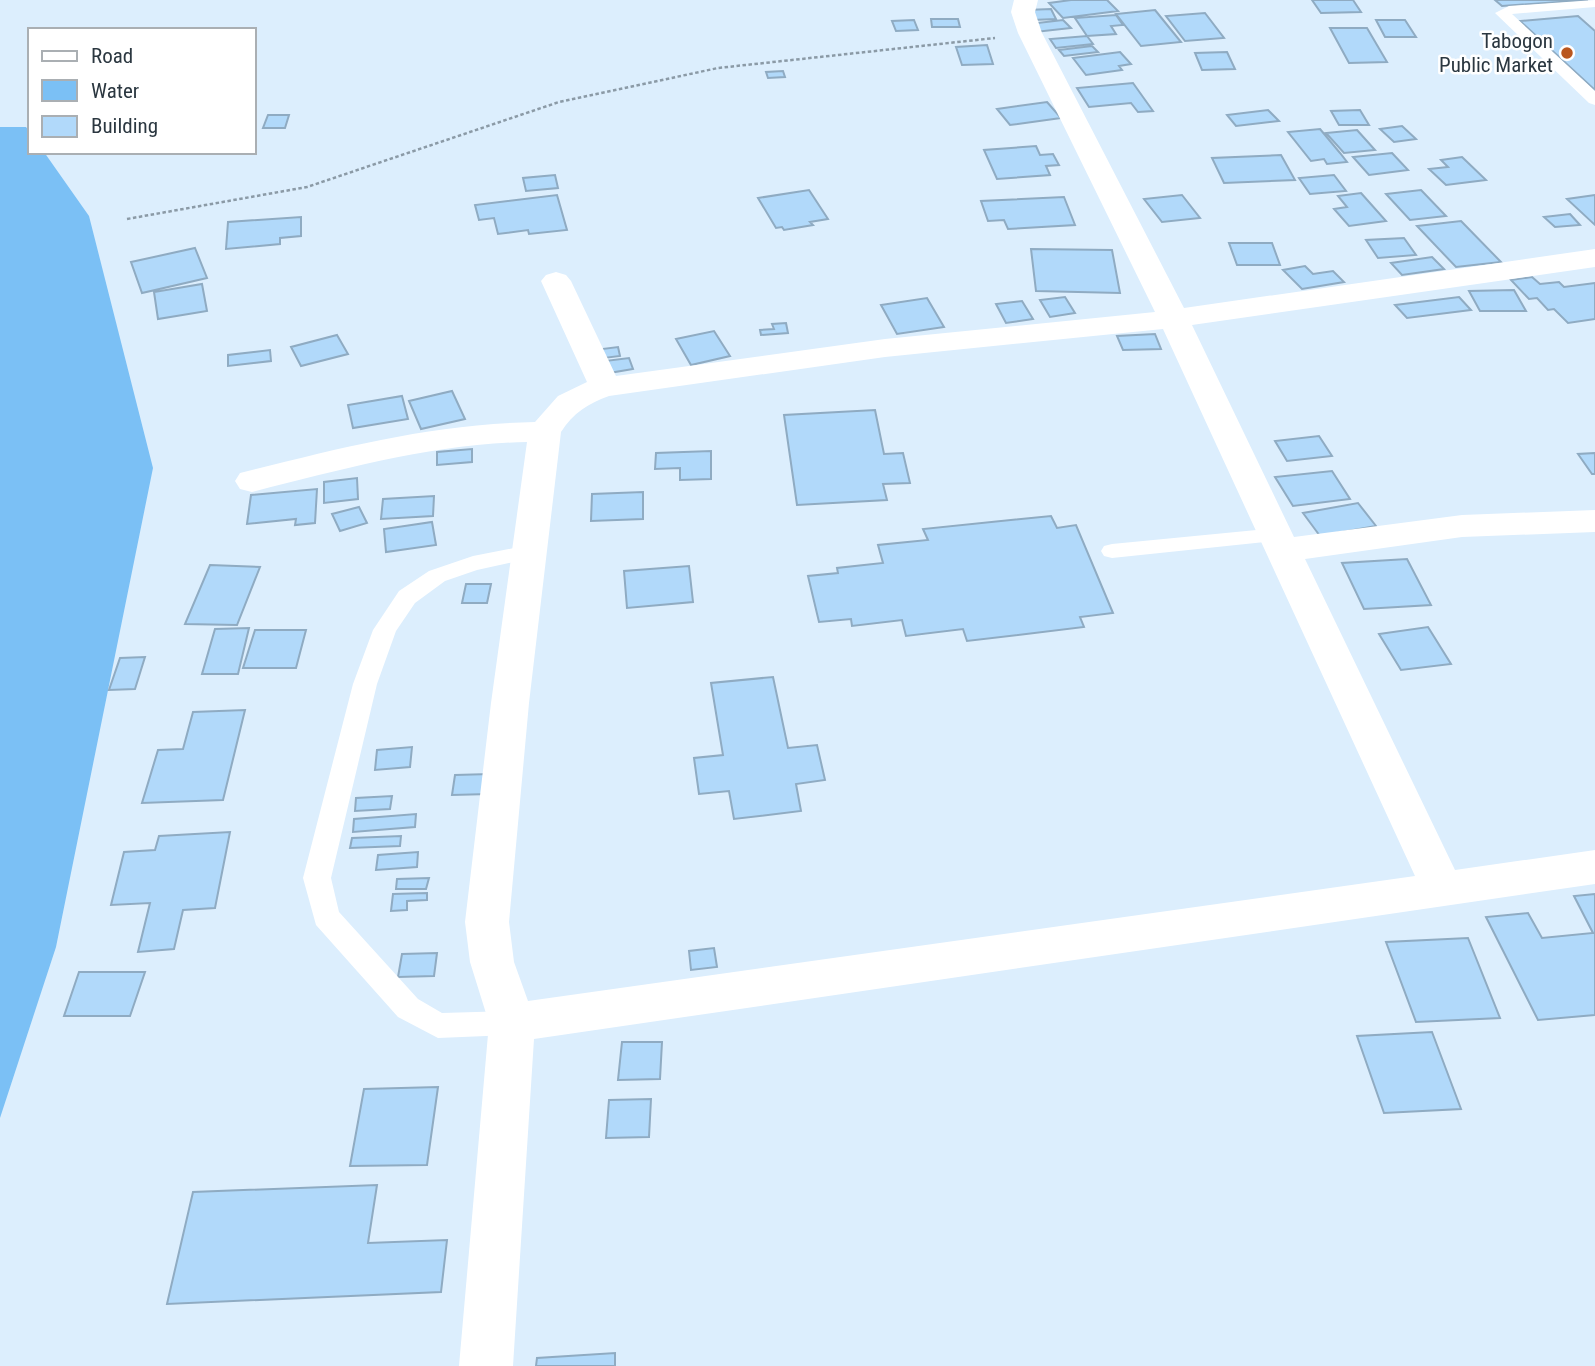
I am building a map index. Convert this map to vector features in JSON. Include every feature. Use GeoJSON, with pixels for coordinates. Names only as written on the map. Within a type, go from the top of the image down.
{"type":"FeatureCollection","features":[{"type":"Feature","properties":{"kind":"street"},"geometry":{"type":"LineString","coordinates":[[1026,0],[1023,12],[1030,33],[1174,319],[1443,890]]}},
{"type":"Feature","properties":{"kind":"street"},"geometry":{"type":"LineString","coordinates":[[486,1366],[512,1023],[492,962],[487,922],[529,552],[545,432],[553,417],[578,395],[605,387],[885,348],[1174,319],[1595,258]]}},
{"type":"Feature","properties":{"kind":"street"},"geometry":{"type":"LineString","coordinates":[[556,281],[605,387]]}},
{"type":"Feature","properties":{"kind":"street"},"geometry":{"type":"LineString","coordinates":[[252,481],[418,440],[474,433],[545,432]]}},
{"type":"Feature","properties":{"kind":"street"},"geometry":{"type":"LineString","coordinates":[[1281,542],[1462,527],[1595,521]]}},
{"type":"Feature","properties":{"kind":"street"},"geometry":{"type":"LineString","coordinates":[[512,1023],[1595,867]]}},
{"type":"Feature","properties":{"kind":"lane"},"geometry":{"type":"LineString","coordinates":[[1595,3],[1509,10],[1502,13],[1595,100]]}},
{"type":"Feature","properties":{"kind":"lane"},"geometry":{"type":"LineString","coordinates":[[1112,551],[1281,542]]}},
{"type":"Feature","properties":{"kind":"lane"},"geometry":{"type":"LineString","coordinates":[[512,1023],[438,1026],[408,1008],[326,918],[317,878],[365,684],[385,630],[407,597],[437,576],[472,562],[529,552]]}},
{"type":"Feature","properties":{"kind":"path"},"geometry":{"type":"LineString","coordinates":[[127,219],[307,187],[407,151],[559,102],[718,68],[1030,33]]}},
{"type":"Feature","properties":{"kind":"water"},"geometry":{"type":"Polygon","coordinates":[[[0,127],[26,127],[28,154],[45,154],[89,216],[153,468],[56,947],[0,1118],[0,127]]]}},
{"type":"Feature","properties":{"kind":"building"},"geometry":{"type":"Polygon","coordinates":[[[1107,0],[1118,11],[1063,18],[1049,3],[1107,0]]]}},
{"type":"Feature","properties":{"kind":"building"},"geometry":{"type":"Polygon","coordinates":[[[1312,0],[1353,0],[1361,12],[1321,13],[1312,0]]]}},
{"type":"Feature","properties":{"kind":"building"},"geometry":{"type":"Polygon","coordinates":[[[1495,0],[1588,0],[1502,6],[1495,0]]]}},
{"type":"Feature","properties":{"kind":"building"},"geometry":{"type":"Polygon","coordinates":[[[1051,9],[1056,19],[1032,20],[1027,10],[1051,9]]]}},
{"type":"Feature","properties":{"kind":"building"},"geometry":{"type":"Polygon","coordinates":[[[1155,10],[1181,42],[1141,46],[1116,14],[1155,10]]]}},
{"type":"Feature","properties":{"kind":"building"},"geometry":{"type":"Polygon","coordinates":[[[1205,13],[1224,38],[1185,41],[1166,16],[1205,13]]]}},
{"type":"Feature","properties":{"kind":"building"},"geometry":{"type":"Polygon","coordinates":[[[1116,15],[1123,25],[1111,26],[1116,34],[1087,36],[1075,18],[1116,15]]]}},
{"type":"Feature","properties":{"kind":"building"},"geometry":{"type":"Polygon","coordinates":[[[1578,16],[1595,31],[1595,90],[1520,21],[1578,16]]]}},
{"type":"Feature","properties":{"kind":"building"},"geometry":{"type":"Polygon","coordinates":[[[931,19],[958,19],[960,27],[932,27],[931,19]]]}},
{"type":"Feature","properties":{"kind":"building"},"geometry":{"type":"Polygon","coordinates":[[[914,20],[918,30],[896,31],[892,21],[914,20]]]}},
{"type":"Feature","properties":{"kind":"building"},"geometry":{"type":"Polygon","coordinates":[[[1063,20],[1071,28],[1035,32],[1029,24],[1063,20]]]}},
{"type":"Feature","properties":{"kind":"building"},"geometry":{"type":"Polygon","coordinates":[[[1376,20],[1405,20],[1416,37],[1385,37],[1376,20]]]}},
{"type":"Feature","properties":{"kind":"building"},"geometry":{"type":"Polygon","coordinates":[[[1330,28],[1367,28],[1387,62],[1349,63],[1330,28]]]}},
{"type":"Feature","properties":{"kind":"building"},"geometry":{"type":"Polygon","coordinates":[[[1087,36],[1093,44],[1056,48],[1050,39],[1087,36]]]}},
{"type":"Feature","properties":{"kind":"building"},"geometry":{"type":"Polygon","coordinates":[[[987,45],[993,64],[962,65],[956,47],[987,45]]]}},
{"type":"Feature","properties":{"kind":"building"},"geometry":{"type":"Polygon","coordinates":[[[1092,46],[1098,52],[1064,56],[1059,50],[1092,46]]]}},
{"type":"Feature","properties":{"kind":"building"},"geometry":{"type":"Polygon","coordinates":[[[1120,52],[1131,64],[1119,66],[1122,70],[1086,75],[1073,58],[1120,52]]]}},
{"type":"Feature","properties":{"kind":"building"},"geometry":{"type":"Polygon","coordinates":[[[1227,52],[1235,69],[1202,70],[1195,53],[1227,52]]]}},
{"type":"Feature","properties":{"kind":"building"},"geometry":{"type":"Polygon","coordinates":[[[783,71],[785,77],[768,78],[766,72],[783,71]]]}},
{"type":"Feature","properties":{"kind":"building"},"geometry":{"type":"Polygon","coordinates":[[[1133,83],[1153,111],[1138,112],[1131,103],[1089,107],[1077,88],[1133,83]]]}},
{"type":"Feature","properties":{"kind":"building"},"geometry":{"type":"Polygon","coordinates":[[[1047,102],[1061,118],[1010,125],[997,109],[1047,102]]]}},
{"type":"Feature","properties":{"kind":"building"},"geometry":{"type":"Polygon","coordinates":[[[1268,110],[1279,121],[1236,126],[1227,115],[1268,110]]]}},
{"type":"Feature","properties":{"kind":"building"},"geometry":{"type":"Polygon","coordinates":[[[1360,110],[1369,125],[1339,125],[1331,111],[1360,110]]]}},
{"type":"Feature","properties":{"kind":"building"},"geometry":{"type":"Polygon","coordinates":[[[268,115],[289,115],[285,128],[263,128],[268,115]]]}},
{"type":"Feature","properties":{"kind":"building"},"geometry":{"type":"Polygon","coordinates":[[[1402,126],[1416,139],[1394,142],[1380,129],[1402,126]]]}},
{"type":"Feature","properties":{"kind":"building"},"geometry":{"type":"Polygon","coordinates":[[[1320,129],[1347,162],[1327,164],[1324,159],[1311,161],[1288,132],[1320,129]]]}},
{"type":"Feature","properties":{"kind":"building"},"geometry":{"type":"Polygon","coordinates":[[[1357,130],[1375,150],[1344,153],[1326,133],[1357,130]]]}},
{"type":"Feature","properties":{"kind":"building"},"geometry":{"type":"Polygon","coordinates":[[[1036,146],[1040,155],[1053,154],[1059,165],[1046,166],[1050,175],[997,179],[984,150],[1036,146]]]}},
{"type":"Feature","properties":{"kind":"building"},"geometry":{"type":"Polygon","coordinates":[[[1392,153],[1408,170],[1369,175],[1353,157],[1392,153]]]}},
{"type":"Feature","properties":{"kind":"building"},"geometry":{"type":"Polygon","coordinates":[[[1281,155],[1295,180],[1224,183],[1212,158],[1281,155]]]}},
{"type":"Feature","properties":{"kind":"building"},"geometry":{"type":"Polygon","coordinates":[[[1462,157],[1486,180],[1446,185],[1429,169],[1448,167],[1441,160],[1462,157]]]}},
{"type":"Feature","properties":{"kind":"building"},"geometry":{"type":"Polygon","coordinates":[[[555,175],[558,188],[526,191],[523,178],[555,175]]]}},
{"type":"Feature","properties":{"kind":"building"},"geometry":{"type":"Polygon","coordinates":[[[1334,175],[1346,191],[1310,194],[1299,178],[1334,175]]]}},
{"type":"Feature","properties":{"kind":"building"},"geometry":{"type":"Polygon","coordinates":[[[809,190],[828,219],[810,222],[813,225],[784,230],[782,227],[776,228],[758,198],[809,190]]]}},
{"type":"Feature","properties":{"kind":"building"},"geometry":{"type":"Polygon","coordinates":[[[1421,190],[1446,216],[1410,220],[1386,194],[1421,190]]]}},
{"type":"Feature","properties":{"kind":"building"},"geometry":{"type":"Polygon","coordinates":[[[1361,193],[1386,221],[1349,226],[1334,209],[1347,207],[1338,196],[1361,193]]]}},
{"type":"Feature","properties":{"kind":"building"},"geometry":{"type":"Polygon","coordinates":[[[557,195],[567,230],[529,234],[528,230],[498,234],[494,218],[479,220],[475,205],[557,195]]]}},
{"type":"Feature","properties":{"kind":"building"},"geometry":{"type":"Polygon","coordinates":[[[1182,195],[1200,218],[1162,222],[1144,199],[1182,195]]]}},
{"type":"Feature","properties":{"kind":"building"},"geometry":{"type":"Polygon","coordinates":[[[1595,195],[1595,225],[1567,199],[1595,195]]]}},
{"type":"Feature","properties":{"kind":"building"},"geometry":{"type":"Polygon","coordinates":[[[1064,197],[1075,225],[1008,229],[1004,220],[988,221],[981,201],[1064,197]]]}},
{"type":"Feature","properties":{"kind":"building"},"geometry":{"type":"Polygon","coordinates":[[[1570,214],[1580,225],[1555,227],[1544,217],[1570,214]]]}},
{"type":"Feature","properties":{"kind":"building"},"geometry":{"type":"Polygon","coordinates":[[[301,217],[301,236],[280,238],[280,244],[226,249],[228,222],[301,217]]]}},
{"type":"Feature","properties":{"kind":"building"},"geometry":{"type":"Polygon","coordinates":[[[1461,221],[1501,262],[1456,267],[1417,226],[1461,221]]]}},
{"type":"Feature","properties":{"kind":"building"},"geometry":{"type":"Polygon","coordinates":[[[1404,238],[1416,255],[1378,258],[1366,240],[1404,238]]]}},
{"type":"Feature","properties":{"kind":"building"},"geometry":{"type":"Polygon","coordinates":[[[1229,243],[1272,243],[1280,265],[1237,265],[1229,243]]]}},
{"type":"Feature","properties":{"kind":"building"},"geometry":{"type":"Polygon","coordinates":[[[195,248],[207,278],[142,293],[131,262],[195,248]]]}},
{"type":"Feature","properties":{"kind":"building"},"geometry":{"type":"Polygon","coordinates":[[[1031,249],[1112,250],[1120,293],[1036,291],[1031,249]]]}},
{"type":"Feature","properties":{"kind":"building"},"geometry":{"type":"Polygon","coordinates":[[[1432,257],[1444,269],[1402,275],[1391,263],[1432,257]]]}},
{"type":"Feature","properties":{"kind":"building"},"geometry":{"type":"Polygon","coordinates":[[[1305,266],[1313,274],[1333,271],[1344,282],[1302,289],[1283,270],[1305,266]]]}},
{"type":"Feature","properties":{"kind":"building"},"geometry":{"type":"Polygon","coordinates":[[[1532,277],[1540,284],[1559,282],[1564,287],[1595,283],[1595,319],[1568,323],[1554,309],[1548,310],[1537,298],[1529,299],[1511,280],[1532,277]]]}},
{"type":"Feature","properties":{"kind":"building"},"geometry":{"type":"Polygon","coordinates":[[[202,284],[207,311],[158,319],[154,292],[202,284]]]}},
{"type":"Feature","properties":{"kind":"building"},"geometry":{"type":"Polygon","coordinates":[[[1514,290],[1526,311],[1480,311],[1469,291],[1514,290]]]}},
{"type":"Feature","properties":{"kind":"building"},"geometry":{"type":"Polygon","coordinates":[[[1065,297],[1075,313],[1050,317],[1040,300],[1065,297]]]}},
{"type":"Feature","properties":{"kind":"building"},"geometry":{"type":"Polygon","coordinates":[[[1459,297],[1471,310],[1407,318],[1395,305],[1459,297]]]}},
{"type":"Feature","properties":{"kind":"building"},"geometry":{"type":"Polygon","coordinates":[[[927,298],[944,327],[897,334],[881,305],[927,298]]]}},
{"type":"Feature","properties":{"kind":"building"},"geometry":{"type":"Polygon","coordinates":[[[1022,301],[1033,319],[1006,323],[996,304],[1022,301]]]}},
{"type":"Feature","properties":{"kind":"building"},"geometry":{"type":"Polygon","coordinates":[[[786,323],[788,333],[761,335],[760,330],[774,329],[772,324],[786,323]]]}},
{"type":"Feature","properties":{"kind":"building"},"geometry":{"type":"Polygon","coordinates":[[[714,331],[730,356],[691,365],[676,339],[714,331]]]}},
{"type":"Feature","properties":{"kind":"building"},"geometry":{"type":"Polygon","coordinates":[[[1155,334],[1161,349],[1123,350],[1117,336],[1155,334]]]}},
{"type":"Feature","properties":{"kind":"building"},"geometry":{"type":"Polygon","coordinates":[[[337,335],[348,354],[301,366],[291,347],[337,335]]]}},
{"type":"Feature","properties":{"kind":"building"},"geometry":{"type":"Polygon","coordinates":[[[618,347],[620,356],[604,358],[602,349],[618,347]]]}},
{"type":"Feature","properties":{"kind":"building"},"geometry":{"type":"Polygon","coordinates":[[[270,350],[271,361],[228,366],[228,355],[270,350]]]}},
{"type":"Feature","properties":{"kind":"building"},"geometry":{"type":"Polygon","coordinates":[[[629,358],[633,369],[609,373],[605,361],[629,358]]]}},
{"type":"Feature","properties":{"kind":"building"},"geometry":{"type":"Polygon","coordinates":[[[452,391],[465,419],[421,429],[409,401],[452,391]]]}},
{"type":"Feature","properties":{"kind":"building"},"geometry":{"type":"Polygon","coordinates":[[[402,396],[408,419],[353,428],[348,405],[402,396]]]}},
{"type":"Feature","properties":{"kind":"building"},"geometry":{"type":"Polygon","coordinates":[[[875,410],[884,454],[903,453],[910,483],[883,484],[887,500],[797,505],[784,415],[875,410]]]}},
{"type":"Feature","properties":{"kind":"building"},"geometry":{"type":"Polygon","coordinates":[[[1319,436],[1332,456],[1287,461],[1275,441],[1319,436]]]}},
{"type":"Feature","properties":{"kind":"building"},"geometry":{"type":"Polygon","coordinates":[[[472,449],[472,462],[437,465],[437,452],[472,449]]]}},
{"type":"Feature","properties":{"kind":"building"},"geometry":{"type":"Polygon","coordinates":[[[711,451],[711,479],[680,480],[680,468],[655,469],[656,453],[711,451]]]}},
{"type":"Feature","properties":{"kind":"building"},"geometry":{"type":"Polygon","coordinates":[[[1595,453],[1595,474],[1592,474],[1578,454],[1595,453]]]}},
{"type":"Feature","properties":{"kind":"building"},"geometry":{"type":"Polygon","coordinates":[[[1332,471],[1350,499],[1293,506],[1275,477],[1332,471]]]}},
{"type":"Feature","properties":{"kind":"building"},"geometry":{"type":"Polygon","coordinates":[[[357,478],[358,499],[324,503],[324,482],[357,478]]]}},
{"type":"Feature","properties":{"kind":"building"},"geometry":{"type":"Polygon","coordinates":[[[317,489],[315,523],[295,525],[296,519],[247,524],[251,495],[317,489]]]}},
{"type":"Feature","properties":{"kind":"building"},"geometry":{"type":"Polygon","coordinates":[[[643,492],[643,519],[591,521],[592,494],[643,492]]]}},
{"type":"Feature","properties":{"kind":"building"},"geometry":{"type":"Polygon","coordinates":[[[434,496],[433,516],[381,519],[383,499],[434,496]]]}},
{"type":"Feature","properties":{"kind":"building"},"geometry":{"type":"Polygon","coordinates":[[[1358,503],[1376,526],[1320,536],[1303,513],[1358,503]]]}},
{"type":"Feature","properties":{"kind":"building"},"geometry":{"type":"Polygon","coordinates":[[[359,507],[367,523],[340,531],[332,514],[359,507]]]}},
{"type":"Feature","properties":{"kind":"building"},"geometry":{"type":"Polygon","coordinates":[[[1051,516],[1057,528],[1076,525],[1113,613],[1080,617],[1084,627],[967,641],[963,629],[906,636],[902,620],[852,626],[851,619],[819,622],[808,576],[838,573],[837,568],[883,563],[878,545],[928,540],[923,529],[1051,516]]]}},
{"type":"Feature","properties":{"kind":"building"},"geometry":{"type":"Polygon","coordinates":[[[432,522],[436,545],[386,552],[384,529],[432,522]]]}},
{"type":"Feature","properties":{"kind":"building"},"geometry":{"type":"Polygon","coordinates":[[[1407,559],[1431,605],[1364,609],[1342,563],[1407,559]]]}},
{"type":"Feature","properties":{"kind":"building"},"geometry":{"type":"Polygon","coordinates":[[[210,565],[260,567],[237,625],[185,624],[210,565]]]}},
{"type":"Feature","properties":{"kind":"building"},"geometry":{"type":"Polygon","coordinates":[[[689,566],[693,602],[627,608],[624,571],[689,566]]]}},
{"type":"Feature","properties":{"kind":"building"},"geometry":{"type":"Polygon","coordinates":[[[466,584],[491,584],[487,603],[462,603],[466,584]]]}},
{"type":"Feature","properties":{"kind":"building"},"geometry":{"type":"Polygon","coordinates":[[[1428,627],[1451,664],[1401,670],[1379,634],[1428,627]]]}},
{"type":"Feature","properties":{"kind":"building"},"geometry":{"type":"Polygon","coordinates":[[[249,628],[238,674],[202,674],[215,629],[249,628]]]}},
{"type":"Feature","properties":{"kind":"building"},"geometry":{"type":"Polygon","coordinates":[[[255,630],[306,630],[296,668],[243,668],[255,630]]]}},
{"type":"Feature","properties":{"kind":"building"},"geometry":{"type":"Polygon","coordinates":[[[145,657],[135,689],[109,690],[120,658],[145,657]]]}},
{"type":"Feature","properties":{"kind":"building"},"geometry":{"type":"Polygon","coordinates":[[[773,677],[788,748],[817,745],[825,780],[796,784],[801,811],[734,819],[729,791],[699,794],[694,758],[723,755],[711,683],[773,677]]]}},
{"type":"Feature","properties":{"kind":"building"},"geometry":{"type":"Polygon","coordinates":[[[245,710],[223,800],[142,803],[158,750],[183,749],[193,712],[245,710]]]}},
{"type":"Feature","properties":{"kind":"building"},"geometry":{"type":"Polygon","coordinates":[[[412,747],[410,767],[375,770],[377,750],[412,747]]]}},
{"type":"Feature","properties":{"kind":"building"},"geometry":{"type":"Polygon","coordinates":[[[490,774],[489,794],[452,795],[455,775],[490,774]]]}},
{"type":"Feature","properties":{"kind":"building"},"geometry":{"type":"Polygon","coordinates":[[[392,796],[390,809],[355,811],[356,798],[392,796]]]}},
{"type":"Feature","properties":{"kind":"building"},"geometry":{"type":"Polygon","coordinates":[[[416,814],[415,827],[353,832],[354,819],[416,814]]]}},
{"type":"Feature","properties":{"kind":"building"},"geometry":{"type":"Polygon","coordinates":[[[230,832],[215,908],[183,910],[174,949],[138,952],[150,903],[111,905],[124,852],[155,850],[159,836],[230,832]]]}},
{"type":"Feature","properties":{"kind":"building"},"geometry":{"type":"Polygon","coordinates":[[[401,836],[400,846],[350,848],[352,838],[401,836]]]}},
{"type":"Feature","properties":{"kind":"building"},"geometry":{"type":"Polygon","coordinates":[[[418,852],[417,867],[376,870],[378,855],[418,852]]]}},
{"type":"Feature","properties":{"kind":"building"},"geometry":{"type":"Polygon","coordinates":[[[429,878],[426,889],[396,889],[397,879],[429,878]]]}},
{"type":"Feature","properties":{"kind":"building"},"geometry":{"type":"Polygon","coordinates":[[[427,893],[427,900],[407,901],[407,910],[391,911],[393,894],[427,893]]]}},
{"type":"Feature","properties":{"kind":"building"},"geometry":{"type":"Polygon","coordinates":[[[1595,894],[1595,1015],[1538,1020],[1486,917],[1528,913],[1542,938],[1593,933],[1574,896],[1595,894]]]}},
{"type":"Feature","properties":{"kind":"building"},"geometry":{"type":"Polygon","coordinates":[[[1468,938],[1500,1018],[1416,1022],[1386,942],[1468,938]]]}},
{"type":"Feature","properties":{"kind":"building"},"geometry":{"type":"Polygon","coordinates":[[[714,948],[717,967],[691,970],[689,951],[714,948]]]}},
{"type":"Feature","properties":{"kind":"building"},"geometry":{"type":"Polygon","coordinates":[[[437,953],[434,976],[398,977],[402,954],[437,953]]]}},
{"type":"Feature","properties":{"kind":"building"},"geometry":{"type":"Polygon","coordinates":[[[79,972],[145,972],[130,1016],[64,1016],[79,972]]]}},
{"type":"Feature","properties":{"kind":"building"},"geometry":{"type":"Polygon","coordinates":[[[1432,1032],[1461,1109],[1384,1113],[1357,1036],[1432,1032]]]}},
{"type":"Feature","properties":{"kind":"building"},"geometry":{"type":"Polygon","coordinates":[[[622,1042],[662,1042],[660,1079],[618,1080],[622,1042]]]}},
{"type":"Feature","properties":{"kind":"building"},"geometry":{"type":"Polygon","coordinates":[[[438,1087],[427,1165],[350,1166],[364,1089],[438,1087]]]}},
{"type":"Feature","properties":{"kind":"building"},"geometry":{"type":"Polygon","coordinates":[[[651,1099],[649,1137],[606,1138],[609,1100],[651,1099]]]}},
{"type":"Feature","properties":{"kind":"building"},"geometry":{"type":"Polygon","coordinates":[[[377,1185],[368,1243],[447,1240],[441,1292],[167,1304],[193,1192],[377,1185]]]}},
{"type":"Feature","properties":{"kind":"building"},"geometry":{"type":"Polygon","coordinates":[[[615,1353],[615,1366],[536,1366],[537,1358],[615,1353]]]}},
{"type":"Feature","properties":{"kind":"place","name":"Tabogon Public Market"},"geometry":{"type":"Point","coordinates":[1567,53]}}]}
